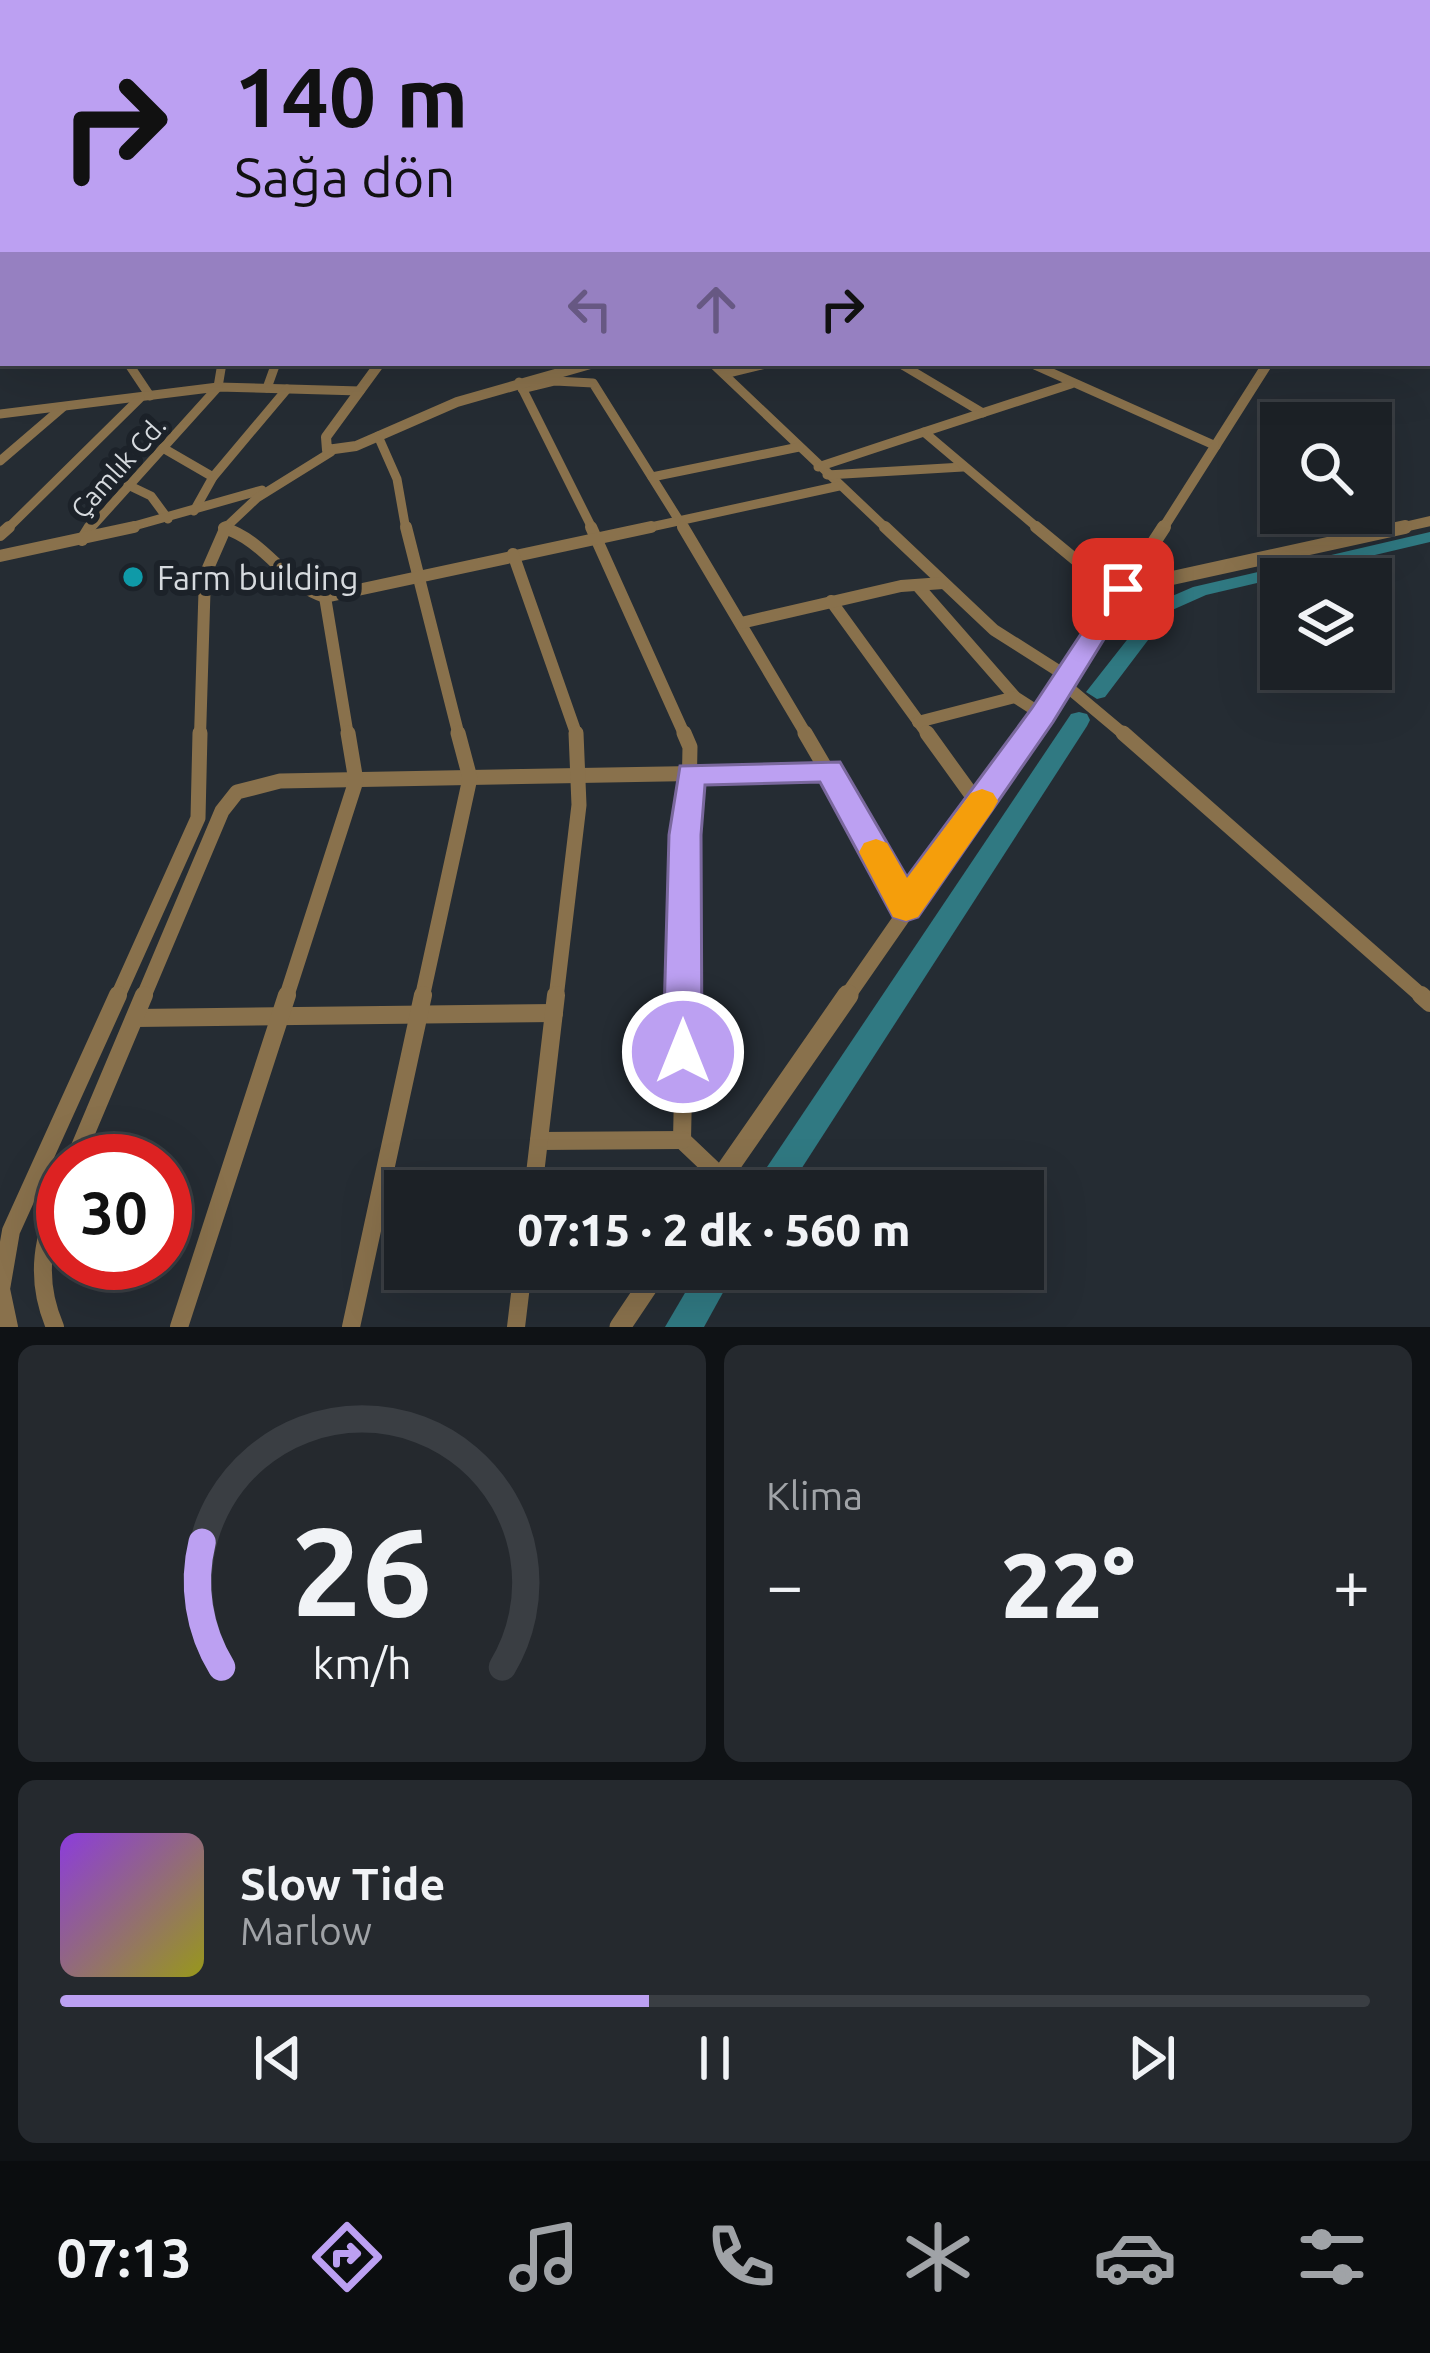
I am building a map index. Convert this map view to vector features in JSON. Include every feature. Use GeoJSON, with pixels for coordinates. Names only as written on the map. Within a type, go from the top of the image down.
{"type":"FeatureCollection","features":[{"type":"Feature","properties":{"kind":"street"},"geometry":{"type":"LineString","coordinates":[[130,366],[146,396]]}},
{"type":"Feature","properties":{"kind":"street"},"geometry":{"type":"LineString","coordinates":[[218,387],[222,366]]}},
{"type":"Feature","properties":{"kind":"street"},"geometry":{"type":"LineString","coordinates":[[267,388],[275,366]]}},
{"type":"Feature","properties":{"kind":"street"},"geometry":{"type":"LineString","coordinates":[[331,452],[324,442],[378,366]]}},
{"type":"Feature","properties":{"kind":"street"},"geometry":{"type":"LineString","coordinates":[[9,1327],[2,1289],[11,1231],[198,818],[203,786],[205,575],[224,528],[245,506],[331,452],[457,402],[585,366]]}},
{"type":"Feature","properties":{"kind":"street"},"geometry":{"type":"LineString","coordinates":[[715,366],[994,630],[1107,715],[1152,760],[1430,1003]]}},
{"type":"Feature","properties":{"kind":"street"},"geometry":{"type":"LineString","coordinates":[[724,374],[759,366]]}},
{"type":"Feature","properties":{"kind":"street"},"geometry":{"type":"LineString","coordinates":[[903,366],[983,412]]}},
{"type":"Feature","properties":{"kind":"street"},"geometry":{"type":"LineString","coordinates":[[1035,366],[1216,446]]}},
{"type":"Feature","properties":{"kind":"street"},"geometry":{"type":"LineString","coordinates":[[727,1170],[1066,681],[1266,366]]}},
{"type":"Feature","properties":{"kind":"street"},"geometry":{"type":"LineString","coordinates":[[521,386],[568,380],[593,383],[742,623],[906,906]]}},
{"type":"Feature","properties":{"kind":"street"},"geometry":{"type":"LineString","coordinates":[[822,471],[1071,383]]}},
{"type":"Feature","properties":{"kind":"street"},"geometry":{"type":"LineString","coordinates":[[521,386],[596,535],[690,747],[682,1140],[706,1170]]}},
{"type":"Feature","properties":{"kind":"street"},"geometry":{"type":"LineString","coordinates":[[0,414],[218,387],[360,391]]}},
{"type":"Feature","properties":{"kind":"street","name":"Çamlık Cd."},"geometry":{"type":"LineString","coordinates":[[82,540],[99,513],[218,387]]}},
{"type":"Feature","properties":{"kind":"street"},"geometry":{"type":"LineString","coordinates":[[194,511],[213,477],[286,389]]}},
{"type":"Feature","properties":{"kind":"street"},"geometry":{"type":"LineString","coordinates":[[0,535],[146,396]]}},
{"type":"Feature","properties":{"kind":"street"},"geometry":{"type":"LineString","coordinates":[[0,461],[64,406]]}},
{"type":"Feature","properties":{"kind":"street"},"geometry":{"type":"LineString","coordinates":[[924,432],[1088,570],[1123,589],[1430,521]]}},
{"type":"Feature","properties":{"kind":"street"},"geometry":{"type":"LineString","coordinates":[[351,1327],[470,778],[415,575],[397,479],[378,436]]}},
{"type":"Feature","properties":{"kind":"street"},"geometry":{"type":"LineString","coordinates":[[652,477],[799,447]]}},
{"type":"Feature","properties":{"kind":"street"},"geometry":{"type":"LineString","coordinates":[[163,448],[213,477]]}},
{"type":"Feature","properties":{"kind":"street"},"geometry":{"type":"LineString","coordinates":[[822,471],[964,467]]}},
{"type":"Feature","properties":{"kind":"street"},"geometry":{"type":"LineString","coordinates":[[0,556],[168,519],[286,482]]}},
{"type":"Feature","properties":{"kind":"street"},"geometry":{"type":"LineString","coordinates":[[128,485],[151,496],[168,519]]}},
{"type":"Feature","properties":{"kind":"street"},"geometry":{"type":"LineString","coordinates":[[224,528],[252,537],[303,593],[325,597],[839,486]]}},
{"type":"Feature","properties":{"kind":"street"},"geometry":{"type":"LineString","coordinates":[[513,554],[578,739],[579,777],[535,1170]]}},
{"type":"Feature","properties":{"kind":"street"},"geometry":{"type":"LineString","coordinates":[[742,623],[917,585],[943,584]]}},
{"type":"Feature","properties":{"kind":"street"},"geometry":{"type":"LineString","coordinates":[[917,585],[1015,697],[1042,715]]}},
{"type":"Feature","properties":{"kind":"street"},"geometry":{"type":"LineString","coordinates":[[179,1327],[356,781],[325,597]]}},
{"type":"Feature","properties":{"kind":"street"},"geometry":{"type":"LineString","coordinates":[[831,602],[979,805]]}},
{"type":"Feature","properties":{"kind":"street"},"geometry":{"type":"LineString","coordinates":[[918,722],[1015,697]]}},
{"type":"Feature","properties":{"kind":"street"},"geometry":{"type":"LineString","coordinates":[[86,1134],[222,811],[237,792],[280,781],[829,770]]}},
{"type":"Feature","properties":{"kind":"street"},"geometry":{"type":"LineString","coordinates":[[143,935],[171,935]]}},
{"type":"Feature","properties":{"kind":"street"},"geometry":{"type":"LineString","coordinates":[[136,1018],[554,1013]]}},
{"type":"Feature","properties":{"kind":"street"},"geometry":{"type":"LineString","coordinates":[[538,1141],[682,1140]]}},
{"type":"Feature","properties":{"kind":"street"},"geometry":{"type":"LineString","coordinates":[[41,1290],[55,1327]]}},
{"type":"Feature","properties":{"kind":"street"},"geometry":{"type":"LineString","coordinates":[[516,1327],[520,1290]]}},
{"type":"Feature","properties":{"kind":"street"},"geometry":{"type":"LineString","coordinates":[[620,1327],[645,1290]]}},
{"type":"Feature","properties":{"kind":"waterway"},"geometry":{"type":"LineString","coordinates":[[1097,692],[1163,607],[1200,591],[1430,537]]}},
{"type":"Feature","properties":{"kind":"waterway"},"geometry":{"type":"LineString","coordinates":[[782,1170],[1079,720]]}},
{"type":"Feature","properties":{"kind":"waterway"},"geometry":{"type":"LineString","coordinates":[[683,1327],[706,1290]]}},
{"type":"Feature","properties":{"kind":"slow traffic"},"geometry":{"type":"LineString","coordinates":[[876,852],[906,906],[982,801]]}},
{"type":"Feature","properties":{"kind":"place","name":"Farm building"},"geometry":{"type":"Point","coordinates":[133,577]}},
{"type":"Feature","properties":{"kind":"route"},"geometry":{"type":"LineString","coordinates":[[683,1052],[685,835],[691,774],[829,770],[906,906],[1064,684],[1123,589]]}}]}
